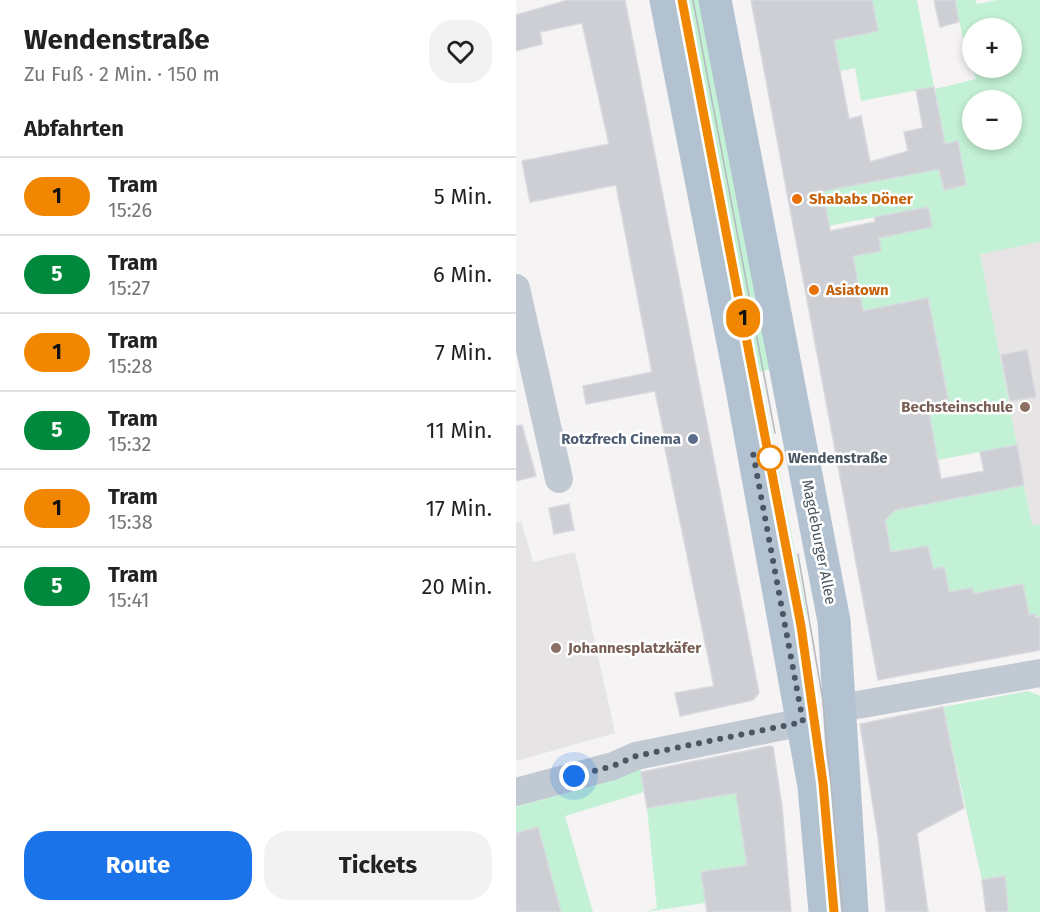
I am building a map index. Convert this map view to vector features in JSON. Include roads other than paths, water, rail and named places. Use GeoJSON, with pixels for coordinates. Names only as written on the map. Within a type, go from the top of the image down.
{"type":"FeatureCollection","features":[{"type":"Feature","properties":{"kind":"main road"},"geometry":{"type":"LineString","coordinates":[[666,0],[803,722],[814,786],[825,912]]}},
{"type":"Feature","properties":{"kind":"main road","name":"Magdeburger Allee"},"geometry":{"type":"LineString","coordinates":[[715,0],[834,621],[844,754],[843,797],[852,912]]}},
{"type":"Feature","properties":{"kind":"street"},"geometry":{"type":"LineString","coordinates":[[516,288],[560,479]]}},
{"type":"Feature","properties":{"kind":"street"},"geometry":{"type":"LineString","coordinates":[[840,708],[1040,673]]}},
{"type":"Feature","properties":{"kind":"street"},"geometry":{"type":"LineString","coordinates":[[516,792],[613,766],[636,756],[803,722]]}},
{"type":"Feature","properties":{"kind":"tram line"},"geometry":{"type":"LineString","coordinates":[[682,0],[801,626],[823,783],[834,912]]}},
{"type":"Feature","properties":{"kind":"tram line","name":"1"},"geometry":{"type":"LineString","coordinates":[[682,0],[801,626],[823,783],[834,912]]}},
{"type":"Feature","properties":{"kind":"tram line"},"geometry":{"type":"LineString","coordinates":[[693,0],[775,433]]}},
{"type":"Feature","properties":{"kind":"tram line"},"geometry":{"type":"LineString","coordinates":[[798,554],[823,701],[843,912]]}},
{"type":"Feature","properties":{"kind":"place","name":"Shababs Döner"},"geometry":{"type":"Point","coordinates":[797,199]}},
{"type":"Feature","properties":{"kind":"place","name":"Asiatown"},"geometry":{"type":"Point","coordinates":[814,290]}},
{"type":"Feature","properties":{"kind":"place","name":"Bechsteinschule"},"geometry":{"type":"Point","coordinates":[1025,407]}},
{"type":"Feature","properties":{"kind":"place","name":"Rotzfrech Cinema"},"geometry":{"type":"Point","coordinates":[693,439]}},
{"type":"Feature","properties":{"kind":"place","name":"Wendenstraße"},"geometry":{"type":"Point","coordinates":[770,458]}},
{"type":"Feature","properties":{"kind":"place","name":"Johannesplatzkäfer"},"geometry":{"type":"Point","coordinates":[556,648]}}]}
